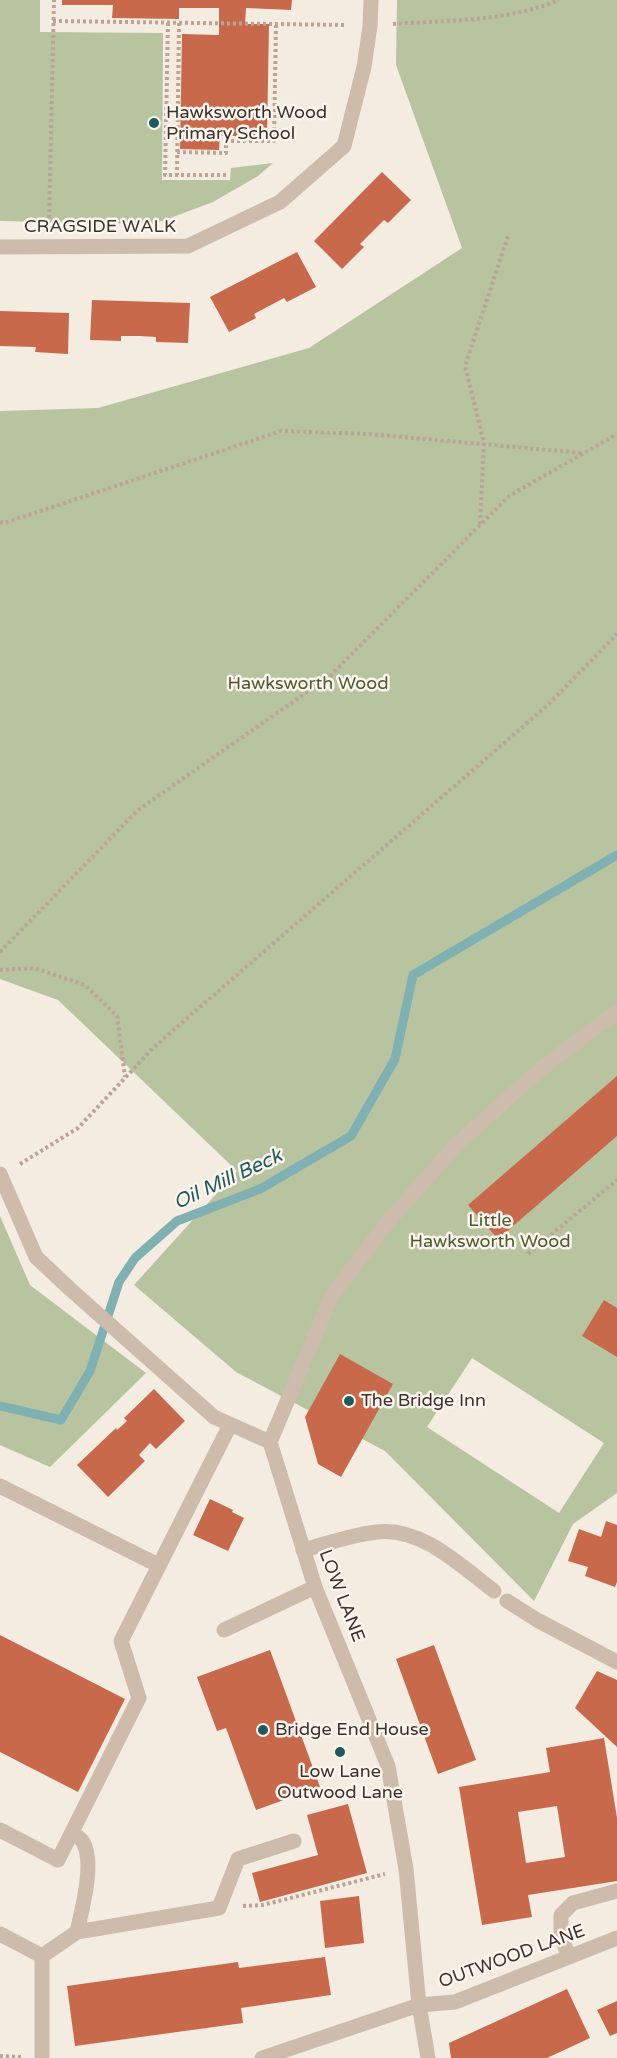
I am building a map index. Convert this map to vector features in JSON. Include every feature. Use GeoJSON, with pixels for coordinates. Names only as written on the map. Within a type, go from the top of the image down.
{"type":"FeatureCollection","features":[{"type":"Feature","properties":{"kind":"street","name":"CRAGSIDE WALK"},"geometry":{"type":"LineString","coordinates":[[0,247],[188,246],[280,202],[344,146],[364,67],[370,26],[370,0]]}},
{"type":"Feature","properties":{"kind":"street"},"geometry":{"type":"LineString","coordinates":[[0,1175],[36,1257],[214,1417],[270,1442],[332,1295],[387,1223],[457,1144],[543,1067],[617,1012]]}},
{"type":"Feature","properties":{"kind":"street"},"geometry":{"type":"LineString","coordinates":[[0,1830],[58,1860],[139,1698],[121,1641],[230,1425]]}},
{"type":"Feature","properties":{"kind":"street","name":"LOW LANE"},"geometry":{"type":"LineString","coordinates":[[270,1442],[315,1587],[388,1766],[406,1869],[419,2005],[428,2058]]}},
{"type":"Feature","properties":{"kind":"street"},"geometry":{"type":"LineString","coordinates":[[0,1486],[158,1565]]}},
{"type":"Feature","properties":{"kind":"street"},"geometry":{"type":"LineString","coordinates":[[303,1550],[376,1532],[402,1533],[435,1547],[494,1591]]}},
{"type":"Feature","properties":{"kind":"street"},"geometry":{"type":"LineString","coordinates":[[224,1630],[315,1587]]}},
{"type":"Feature","properties":{"kind":"street"},"geometry":{"type":"LineString","coordinates":[[507,1601],[537,1620],[617,1662]]}},
{"type":"Feature","properties":{"kind":"street"},"geometry":{"type":"LineString","coordinates":[[72,1833],[82,1840],[87,1857],[85,1892],[77,1932]]}},
{"type":"Feature","properties":{"kind":"street"},"geometry":{"type":"LineString","coordinates":[[42,1956],[77,1932],[219,1908],[238,1859],[294,1841]]}},
{"type":"Feature","properties":{"kind":"street"},"geometry":{"type":"LineString","coordinates":[[568,1957],[561,1936],[561,1915],[573,1903],[617,1891]]}},
{"type":"Feature","properties":{"kind":"street"},"geometry":{"type":"LineString","coordinates":[[0,1934],[42,1956]]}},
{"type":"Feature","properties":{"kind":"street","name":"OUTWOOD LANE"},"geometry":{"type":"LineString","coordinates":[[262,2058],[419,2005],[448,2004],[617,1938]]}},
{"type":"Feature","properties":{"kind":"street"},"geometry":{"type":"LineString","coordinates":[[42,1956],[42,2058]]}},
{"type":"Feature","properties":{"kind":"path"},"geometry":{"type":"LineString","coordinates":[[49,222],[54,0]]}},
{"type":"Feature","properties":{"kind":"path"},"geometry":{"type":"LineString","coordinates":[[370,26],[473,20],[544,6],[559,0]]}},
{"type":"Feature","properties":{"kind":"path"},"geometry":{"type":"LineString","coordinates":[[53,21],[342,25]]}},
{"type":"Feature","properties":{"kind":"path"},"geometry":{"type":"LineString","coordinates":[[168,22],[165,175],[227,175]]}},
{"type":"Feature","properties":{"kind":"path"},"geometry":{"type":"LineString","coordinates":[[177,175],[179,23]]}},
{"type":"Feature","properties":{"kind":"path"},"geometry":{"type":"LineString","coordinates":[[177,152],[226,153],[226,141],[274,141],[276,24]]}},
{"type":"Feature","properties":{"kind":"path"},"geometry":{"type":"LineString","coordinates":[[480,525],[483,443],[465,366],[508,236]]}},
{"type":"Feature","properties":{"kind":"path"},"geometry":{"type":"LineString","coordinates":[[0,522],[4,523],[281,431],[369,434],[583,453]]}},
{"type":"Feature","properties":{"kind":"path"},"geometry":{"type":"LineString","coordinates":[[0,952],[138,810],[330,676],[509,496],[617,434]]}},
{"type":"Feature","properties":{"kind":"path"},"geometry":{"type":"LineString","coordinates":[[0,1175],[78,1128],[154,1047],[549,704],[617,634]]}},
{"type":"Feature","properties":{"kind":"path"},"geometry":{"type":"LineString","coordinates":[[0,970],[34,968],[85,985],[117,1016],[125,1078]]}},
{"type":"Feature","properties":{"kind":"path"},"geometry":{"type":"LineString","coordinates":[[528,1254],[617,1180]]}},
{"type":"Feature","properties":{"kind":"path"},"geometry":{"type":"LineString","coordinates":[[219,1908],[263,1905],[406,1869]]}},
{"type":"Feature","properties":{"kind":"green space"},"geometry":{"type":"Polygon","coordinates":[[[0,0],[40,0],[40,32],[163,33],[162,180],[230,180],[231,168],[273,163],[258,176],[213,202],[154,224],[0,221],[0,0]]]}},
{"type":"Feature","properties":{"kind":"green space","name":"Hawksworth Wood"},"geometry":{"type":"Polygon","coordinates":[[[397,0],[617,0],[617,1493],[573,1524],[534,1601],[385,1451],[236,1372],[134,1285],[237,1171],[58,1000],[0,979],[0,411],[98,408],[309,348],[462,248],[396,65],[397,0]],[[472,1358],[427,1427],[559,1513],[604,1443],[472,1358]]]}},
{"type":"Feature","properties":{"kind":"green space"},"geometry":{"type":"Polygon","coordinates":[[[0,1216],[30,1285],[146,1373],[50,1467],[0,1445],[0,1216]]]}},
{"type":"Feature","properties":{"kind":"building"},"geometry":{"type":"Polygon","coordinates":[[[62,0],[292,0],[291,10],[246,8],[245,24],[269,24],[267,136],[220,136],[219,150],[180,149],[182,34],[219,35],[219,8],[179,8],[179,19],[112,18],[113,5],[62,5],[62,0]]]}},
{"type":"Feature","properties":{"kind":"building"},"geometry":{"type":"Polygon","coordinates":[[[382,172],[411,200],[388,223],[384,220],[360,244],[364,247],[342,269],[314,241],[382,172]]]}},
{"type":"Feature","properties":{"kind":"building"},"geometry":{"type":"Polygon","coordinates":[[[297,252],[316,287],[287,302],[284,298],[254,314],[256,318],[229,332],[210,297],[297,252]]]}},
{"type":"Feature","properties":{"kind":"building"},"geometry":{"type":"Polygon","coordinates":[[[92,300],[190,303],[188,343],[156,342],[156,337],[140,336],[121,336],[121,341],[90,340],[92,300]]]}},
{"type":"Feature","properties":{"kind":"building"},"geometry":{"type":"Polygon","coordinates":[[[0,311],[69,313],[68,354],[35,352],[36,347],[0,346],[0,311]]]}},
{"type":"Feature","properties":{"kind":"building"},"geometry":{"type":"Polygon","coordinates":[[[617,1076],[617,1136],[498,1239],[468,1205],[617,1076]]]}},
{"type":"Feature","properties":{"kind":"building"},"geometry":{"type":"Polygon","coordinates":[[[604,1300],[617,1308],[617,1357],[582,1336],[604,1300]]]}},
{"type":"Feature","properties":{"kind":"building","name":"The Bridge Inn"},"geometry":{"type":"Polygon","coordinates":[[[340,1354],[393,1384],[341,1477],[318,1464],[305,1417],[340,1354]]]}},
{"type":"Feature","properties":{"kind":"building"},"geometry":{"type":"Polygon","coordinates":[[[154,1389],[185,1421],[156,1449],[150,1443],[139,1455],[145,1461],[108,1497],[77,1465],[116,1428],[117,1430],[127,1421],[124,1418],[154,1389]]]}},
{"type":"Feature","properties":{"kind":"building"},"geometry":{"type":"Polygon","coordinates":[[[210,1499],[244,1518],[228,1551],[193,1535],[210,1499]]]}},
{"type":"Feature","properties":{"kind":"building"},"geometry":{"type":"Polygon","coordinates":[[[606,1521],[617,1525],[617,1582],[615,1587],[585,1576],[588,1567],[568,1561],[579,1529],[601,1537],[606,1521]]]}},
{"type":"Feature","properties":{"kind":"building"},"geometry":{"type":"Polygon","coordinates":[[[0,1635],[125,1699],[78,1792],[0,1752],[0,1635]]]}},
{"type":"Feature","properties":{"kind":"building"},"geometry":{"type":"Polygon","coordinates":[[[434,1645],[476,1760],[438,1774],[396,1659],[434,1645]]]}},
{"type":"Feature","properties":{"kind":"building","name":"Bridge End House"},"geometry":{"type":"Polygon","coordinates":[[[270,1650],[320,1787],[256,1810],[226,1728],[217,1731],[197,1677],[270,1650]]]}},
{"type":"Feature","properties":{"kind":"building"},"geometry":{"type":"Polygon","coordinates":[[[597,1671],[617,1680],[617,1747],[575,1708],[597,1671]]]}},
{"type":"Feature","properties":{"kind":"building"},"geometry":{"type":"Polygon","coordinates":[[[604,1738],[617,1818],[617,1881],[528,1895],[532,1917],[482,1925],[459,1787],[550,1772],[546,1748],[604,1738]],[[557,1806],[518,1812],[526,1863],[565,1857],[557,1806]]]}},
{"type":"Feature","properties":{"kind":"building"},"geometry":{"type":"Polygon","coordinates":[[[348,1804],[367,1873],[260,1902],[252,1873],[318,1855],[307,1815],[348,1804]]]}},
{"type":"Feature","properties":{"kind":"building"},"geometry":{"type":"Polygon","coordinates":[[[359,1896],[364,1943],[325,1948],[320,1901],[359,1896]]]}},
{"type":"Feature","properties":{"kind":"building"},"geometry":{"type":"Polygon","coordinates":[[[325,1957],[331,1995],[241,2008],[243,2023],[75,2046],[67,1986],[238,1962],[239,1968],[325,1957]]]}},
{"type":"Feature","properties":{"kind":"building"},"geometry":{"type":"Polygon","coordinates":[[[567,1989],[590,2038],[547,2058],[451,2058],[449,2043],[567,1989]]]}},
{"type":"Feature","properties":{"kind":"building"},"geometry":{"type":"Polygon","coordinates":[[[617,2001],[617,2033],[610,2036],[597,2010],[617,2001]]]}},
{"type":"Feature","properties":{"kind":"waterway","name":"Oil Mill Beck"},"geometry":{"type":"LineString","coordinates":[[0,1406],[61,1420],[90,1371],[119,1282],[135,1258],[177,1221],[260,1189],[351,1136],[395,1059],[413,975],[617,855]]}},
{"type":"Feature","properties":{"kind":"place","name":"Hawksworth Wood Primary School"},"geometry":{"type":"Point","coordinates":[154,123]}},
{"type":"Feature","properties":{"kind":"place","name":"The Bridge Inn"},"geometry":{"type":"Point","coordinates":[349,1401]}},
{"type":"Feature","properties":{"kind":"place","name":"Bridge End House"},"geometry":{"type":"Point","coordinates":[263,1730]}},
{"type":"Feature","properties":{"kind":"place","name":"Low Lane Outwood Lane"},"geometry":{"type":"Point","coordinates":[340,1752]}},
{"type":"Feature","properties":{"kind":"park label","name":"Little Hawksworth Wood"},"geometry":{"type":"Point","coordinates":[490,1231]}}]}
